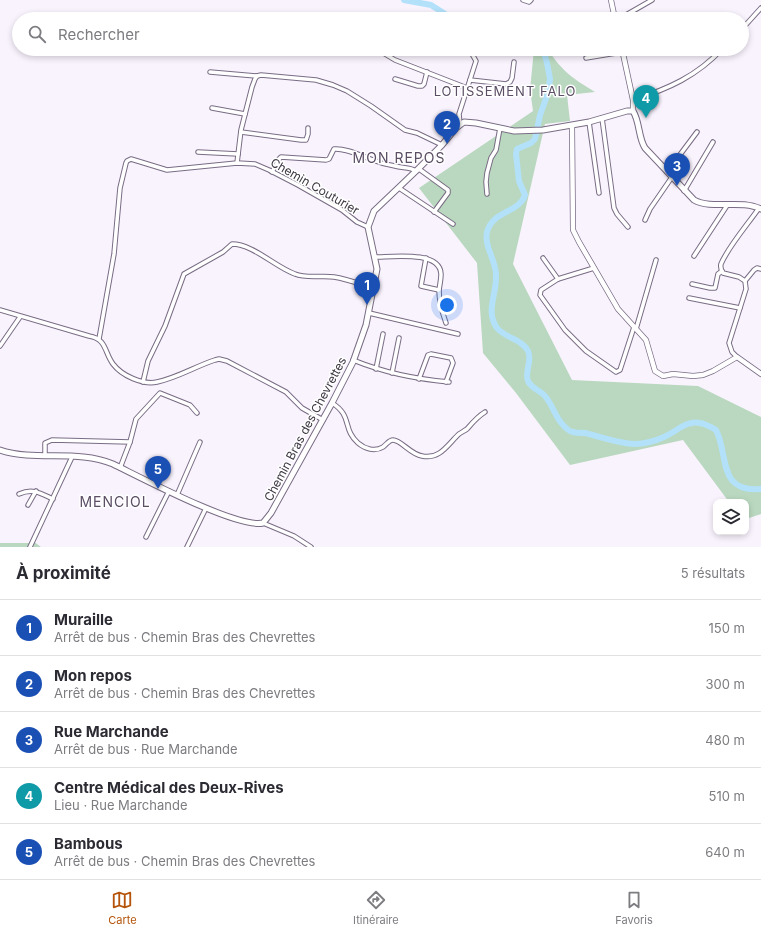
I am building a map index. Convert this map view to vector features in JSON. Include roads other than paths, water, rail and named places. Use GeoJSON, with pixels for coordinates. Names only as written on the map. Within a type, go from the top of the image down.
{"type":"FeatureCollection","features":[{"type":"Feature","properties":{"kind":"main road"},"geometry":{"type":"LineString","coordinates":[[368,227],[374,211],[418,170],[460,125],[468,122],[514,131],[543,130],[572,126],[627,111],[633,111],[636,116],[643,145],[684,191],[694,200],[698,202],[749,206],[760,209]]}},
{"type":"Feature","properties":{"kind":"main road","name":"Chemin Bras des Chevrettes"},"geometry":{"type":"LineString","coordinates":[[263,523],[271,513],[332,403],[353,360],[366,325],[377,269],[368,227]]}},
{"type":"Feature","properties":{"kind":"main road"},"geometry":{"type":"LineString","coordinates":[[0,450],[19,455],[98,459],[206,508],[232,518],[257,524],[263,523]]}},
{"type":"Feature","properties":{"kind":"street"},"geometry":{"type":"LineString","coordinates":[[523,0],[529,2],[531,0]]}},
{"type":"Feature","properties":{"kind":"street"},"geometry":{"type":"LineString","coordinates":[[611,0],[613,12]]}},
{"type":"Feature","properties":{"kind":"street"},"geometry":{"type":"LineString","coordinates":[[631,12],[652,0]]}},
{"type":"Feature","properties":{"kind":"street"},"geometry":{"type":"LineString","coordinates":[[749,21],[761,8]]}},
{"type":"Feature","properties":{"kind":"street"},"geometry":{"type":"LineString","coordinates":[[388,56],[467,88]]}},
{"type":"Feature","properties":{"kind":"street"},"geometry":{"type":"LineString","coordinates":[[460,125],[460,114],[476,61],[474,56]]}},
{"type":"Feature","properties":{"kind":"street"},"geometry":{"type":"LineString","coordinates":[[586,58],[596,56]]}},
{"type":"Feature","properties":{"kind":"street"},"geometry":{"type":"LineString","coordinates":[[623,56],[633,100],[633,111]]}},
{"type":"Feature","properties":{"kind":"street"},"geometry":{"type":"LineString","coordinates":[[633,100],[665,89],[699,70],[716,56]]}},
{"type":"Feature","properties":{"kind":"street"},"geometry":{"type":"LineString","coordinates":[[470,80],[506,84],[510,82],[512,78],[514,62]]}},
{"type":"Feature","properties":{"kind":"street"},"geometry":{"type":"LineString","coordinates":[[210,72],[316,80],[333,85],[347,91],[405,130],[417,133],[442,145]]}},
{"type":"Feature","properties":{"kind":"street"},"geometry":{"type":"LineString","coordinates":[[395,79],[422,86],[428,72]]}},
{"type":"Feature","properties":{"kind":"street"},"geometry":{"type":"LineString","coordinates":[[237,163],[245,114],[253,83],[257,76]]}},
{"type":"Feature","properties":{"kind":"street"},"geometry":{"type":"LineString","coordinates":[[212,108],[245,114]]}},
{"type":"Feature","properties":{"kind":"street"},"geometry":{"type":"LineString","coordinates":[[602,118],[614,208],[628,227]]}},
{"type":"Feature","properties":{"kind":"street"},"geometry":{"type":"LineString","coordinates":[[589,122],[599,193]]}},
{"type":"Feature","properties":{"kind":"street"},"geometry":{"type":"LineString","coordinates":[[572,126],[574,230],[618,309],[646,340],[653,368],[660,375],[678,374],[698,376],[713,371],[737,357]]}},
{"type":"Feature","properties":{"kind":"street"},"geometry":{"type":"LineString","coordinates":[[241,132],[306,140],[308,128]]}},
{"type":"Feature","properties":{"kind":"street"},"geometry":{"type":"LineString","coordinates":[[487,194],[487,173],[491,158],[496,150],[500,128]]}},
{"type":"Feature","properties":{"kind":"street"},"geometry":{"type":"LineString","coordinates":[[667,172],[697,132]]}},
{"type":"Feature","properties":{"kind":"street"},"geometry":{"type":"LineString","coordinates":[[684,191],[713,142]]}},
{"type":"Feature","properties":{"kind":"street"},"geometry":{"type":"LineString","coordinates":[[272,172],[279,159],[282,157],[326,160],[329,159],[334,149],[345,150],[386,164],[418,170],[448,190],[448,193],[434,212]]}},
{"type":"Feature","properties":{"kind":"street"},"geometry":{"type":"LineString","coordinates":[[198,152],[238,154]]}},
{"type":"Feature","properties":{"kind":"street","name":"Chemin Couturier"},"geometry":{"type":"LineString","coordinates":[[99,339],[114,254],[120,188],[127,161],[132,160],[167,170],[237,163],[254,164],[272,172],[342,210],[357,222],[368,227]]}},
{"type":"Feature","properties":{"kind":"street"},"geometry":{"type":"LineString","coordinates":[[645,220],[650,209],[672,177]]}},
{"type":"Feature","properties":{"kind":"street"},"geometry":{"type":"LineString","coordinates":[[399,188],[453,224]]}},
{"type":"Feature","properties":{"kind":"street"},"geometry":{"type":"LineString","coordinates":[[694,256],[728,204]]}},
{"type":"Feature","properties":{"kind":"street"},"geometry":{"type":"LineString","coordinates":[[745,281],[739,277],[725,274],[722,271],[721,265],[728,252],[760,209]]}},
{"type":"Feature","properties":{"kind":"street"},"geometry":{"type":"LineString","coordinates":[[143,382],[148,361],[165,326],[184,274],[223,252],[232,244],[236,244],[257,252],[278,266],[296,275],[334,277],[373,288]]}},
{"type":"Feature","properties":{"kind":"street"},"geometry":{"type":"LineString","coordinates":[[375,257],[401,256],[426,258],[434,261],[440,270],[439,290],[441,310],[446,323]]}},
{"type":"Feature","properties":{"kind":"street"},"geometry":{"type":"LineString","coordinates":[[426,258],[421,286],[439,290]]}},
{"type":"Feature","properties":{"kind":"street"},"geometry":{"type":"LineString","coordinates":[[543,258],[558,279]]}},
{"type":"Feature","properties":{"kind":"street"},"geometry":{"type":"LineString","coordinates":[[594,268],[558,279],[541,290],[540,294],[565,330],[586,351],[618,372],[621,368],[635,328],[656,260]]}},
{"type":"Feature","properties":{"kind":"street"},"geometry":{"type":"LineString","coordinates":[[761,269],[757,268],[754,270],[745,281],[746,289],[729,344],[732,352],[737,357],[761,374]]}},
{"type":"Feature","properties":{"kind":"street"},"geometry":{"type":"LineString","coordinates":[[692,284],[715,288],[718,274],[722,271]]}},
{"type":"Feature","properties":{"kind":"street"},"geometry":{"type":"LineString","coordinates":[[689,298],[740,308]]}},
{"type":"Feature","properties":{"kind":"street"},"geometry":{"type":"LineString","coordinates":[[0,310],[99,339],[118,370],[143,382],[158,382],[210,362],[223,360],[286,392],[302,408],[323,420]]}},
{"type":"Feature","properties":{"kind":"street"},"geometry":{"type":"LineString","coordinates":[[369,313],[458,334]]}},
{"type":"Feature","properties":{"kind":"street"},"geometry":{"type":"LineString","coordinates":[[0,346],[20,317]]}},
{"type":"Feature","properties":{"kind":"street"},"geometry":{"type":"LineString","coordinates":[[376,369],[383,334]]}},
{"type":"Feature","properties":{"kind":"street"},"geometry":{"type":"LineString","coordinates":[[392,373],[399,338]]}},
{"type":"Feature","properties":{"kind":"street"},"geometry":{"type":"LineString","coordinates":[[353,360],[376,369],[392,373],[420,379],[448,382],[453,360],[451,358],[431,354],[428,355],[420,379]]}},
{"type":"Feature","properties":{"kind":"street"},"geometry":{"type":"LineString","coordinates":[[120,468],[130,442],[136,419],[160,393],[190,405],[197,413]]}},
{"type":"Feature","properties":{"kind":"street"},"geometry":{"type":"LineString","coordinates":[[332,403],[339,407],[344,413],[351,436],[361,445],[368,449],[375,450],[384,446],[390,441],[396,440],[412,452],[423,456],[436,456],[446,449],[460,433],[484,412]]}},
{"type":"Feature","properties":{"kind":"street"},"geometry":{"type":"LineString","coordinates":[[45,456],[45,443],[52,440],[130,442]]}},
{"type":"Feature","properties":{"kind":"street"},"geometry":{"type":"LineString","coordinates":[[177,495],[200,442]]}},
{"type":"Feature","properties":{"kind":"street"},"geometry":{"type":"LineString","coordinates":[[30,547],[72,457]]}},
{"type":"Feature","properties":{"kind":"street"},"geometry":{"type":"LineString","coordinates":[[19,494],[36,490],[53,499]]}},
{"type":"Feature","properties":{"kind":"street"},"geometry":{"type":"LineString","coordinates":[[28,505],[36,490]]}},
{"type":"Feature","properties":{"kind":"street"},"geometry":{"type":"LineString","coordinates":[[146,537],[169,491]]}},
{"type":"Feature","properties":{"kind":"street"},"geometry":{"type":"LineString","coordinates":[[187,547],[206,508]]}},
{"type":"Feature","properties":{"kind":"street"},"geometry":{"type":"LineString","coordinates":[[263,523],[294,536],[311,547]]}},
{"type":"Feature","properties":{"kind":"waterway"},"geometry":{"type":"LineString","coordinates":[[404,0],[431,5],[442,12]]}},
{"type":"Feature","properties":{"kind":"waterway"},"geometry":{"type":"LineString","coordinates":[[545,56],[550,79],[548,93],[540,115],[535,139],[531,143],[517,149],[516,154],[519,181],[525,195],[522,201],[494,220],[487,232],[487,243],[496,275],[492,302],[492,315],[494,322],[500,331],[518,341],[528,351],[530,358],[527,374],[528,381],[547,398],[560,422],[569,431],[585,433],[610,440],[639,444],[661,438],[690,423],[704,424],[716,430],[731,479],[737,485],[747,489],[761,489]]}},
{"type":"Feature","properties":{"kind":"place","name":"Centre Médical des Deux-Rives"},"geometry":{"type":"Point","coordinates":[646,118]}},
{"type":"Feature","properties":{"kind":"place","name":"Mon repos"},"geometry":{"type":"Point","coordinates":[447,144]}},
{"type":"Feature","properties":{"kind":"place","name":"Rue Marchande"},"geometry":{"type":"Point","coordinates":[677,186]}},
{"type":"Feature","properties":{"kind":"place","name":"Muraille"},"geometry":{"type":"Point","coordinates":[367,305]}},
{"type":"Feature","properties":{"kind":"place","name":"Bambous"},"geometry":{"type":"Point","coordinates":[158,489]}},
{"type":"Feature","properties":{"kind":"district","name":"LOTISSEMENT FALO"},"geometry":{"type":"Point","coordinates":[505,91]}},
{"type":"Feature","properties":{"kind":"district","name":"MON REPOS"},"geometry":{"type":"Point","coordinates":[399,157]}},
{"type":"Feature","properties":{"kind":"district","name":"MENCIOL"},"geometry":{"type":"Point","coordinates":[115,501]}}]}
